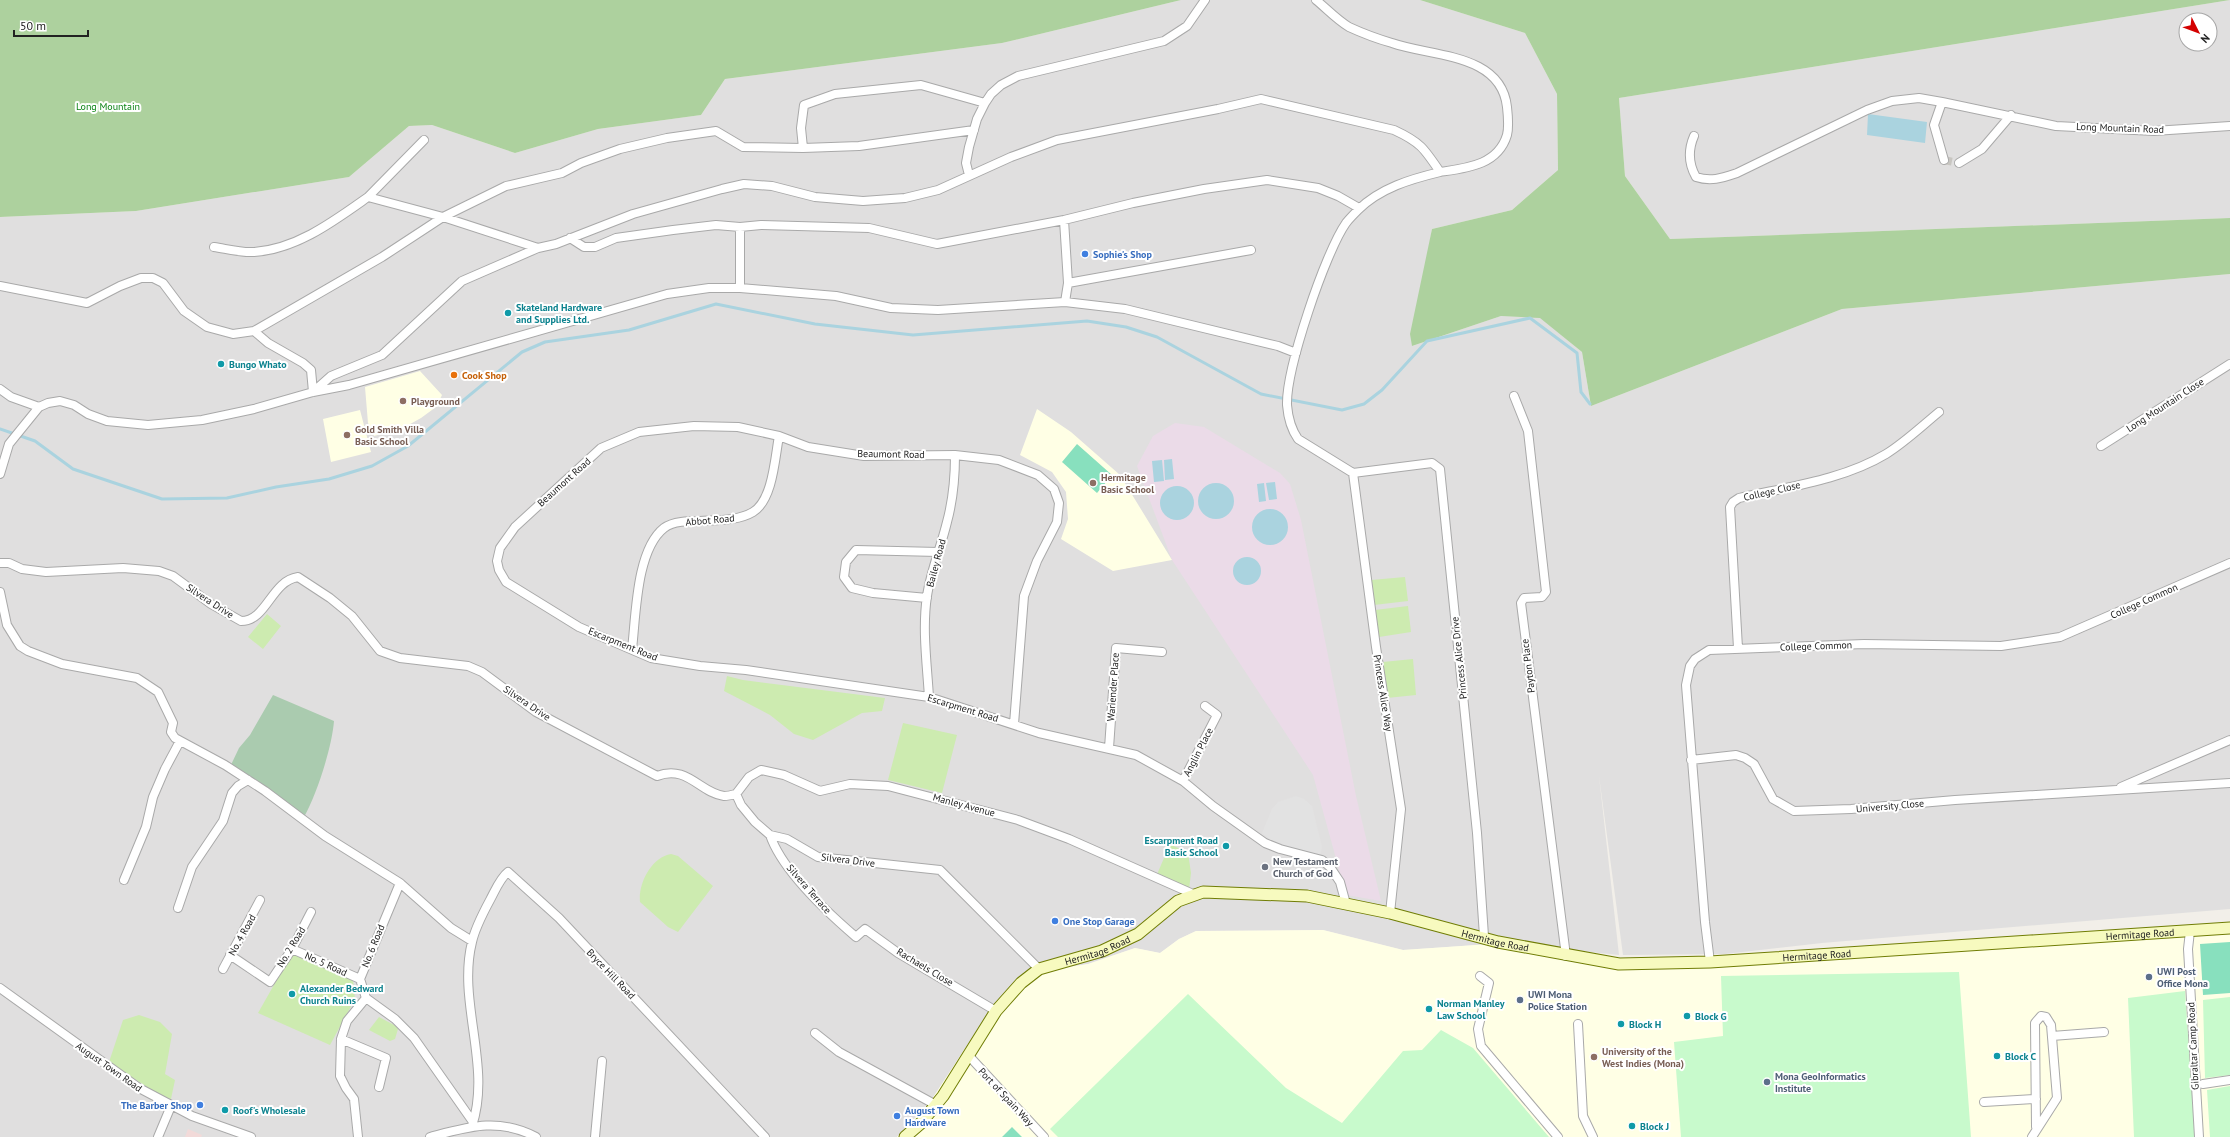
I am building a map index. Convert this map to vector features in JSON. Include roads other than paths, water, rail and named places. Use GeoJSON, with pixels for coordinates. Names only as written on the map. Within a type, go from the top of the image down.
{"type":"FeatureCollection","features":[{"type":"Feature","properties":{"kind":"street"},"geometry":{"type":"LineString","coordinates":[[969,175],[966,163],[974,130],[985,103],[991,94],[1001,84],[1018,76],[1164,41],[1187,26],[1205,0]]}},
{"type":"Feature","properties":{"kind":"street"},"geometry":{"type":"LineString","coordinates":[[1316,0],[1348,26],[1391,43],[1461,59],[1485,69],[1496,79],[1506,94],[1508,114],[1507,134],[1502,147],[1481,164],[1440,172],[1393,186],[1359,208],[1346,224],[1329,256],[1296,353],[1287,404],[1292,431],[1298,439],[1353,473]]}},
{"type":"Feature","properties":{"kind":"street"},"geometry":{"type":"LineString","coordinates":[[803,148],[801,128],[804,105],[835,94],[921,85],[985,103]]}},
{"type":"Feature","properties":{"kind":"street","name":"Long Mountain Road"},"geometry":{"type":"LineString","coordinates":[[1694,136],[1690,148],[1692,170],[1696,177],[1707,180],[1718,180],[1892,101],[1919,98],[2063,126],[2154,131],[2230,126]]}},
{"type":"Feature","properties":{"kind":"street"},"geometry":{"type":"LineString","coordinates":[[313,392],[331,376],[382,355],[462,281],[538,248],[570,238],[633,214],[744,184],[772,186],[815,196],[863,201],[905,198],[938,190],[1011,157],[1057,140],[1218,109],[1261,99],[1394,130],[1414,140],[1428,153],[1440,172]]}},
{"type":"Feature","properties":{"kind":"street"},"geometry":{"type":"LineString","coordinates":[[1942,102],[1934,125],[1944,160]]}},
{"type":"Feature","properties":{"kind":"street"},"geometry":{"type":"LineString","coordinates":[[1958,163],[1982,149],[2011,115]]}},
{"type":"Feature","properties":{"kind":"street"},"geometry":{"type":"LineString","coordinates":[[0,286],[87,303],[120,286],[141,278],[153,278],[163,283],[184,311],[207,327],[233,334],[254,331],[382,257],[443,217],[506,186],[562,173],[581,163],[620,149],[667,138],[716,131],[743,147],[803,148],[859,146],[974,130]]}},
{"type":"Feature","properties":{"kind":"street"},"geometry":{"type":"LineString","coordinates":[[214,247],[253,252],[286,246],[334,221],[368,197],[424,140]]}},
{"type":"Feature","properties":{"kind":"street"},"geometry":{"type":"LineString","coordinates":[[570,238],[584,248],[595,248],[616,238],[673,230],[716,225],[740,227],[761,225],[869,228],[938,244],[1064,220],[1204,188],[1267,180],[1318,188],[1338,196],[1359,208]]}},
{"type":"Feature","properties":{"kind":"street"},"geometry":{"type":"LineString","coordinates":[[368,197],[443,217],[538,248]]}},
{"type":"Feature","properties":{"kind":"street"},"geometry":{"type":"LineString","coordinates":[[1064,220],[1068,283],[1065,302]]}},
{"type":"Feature","properties":{"kind":"street"},"geometry":{"type":"LineString","coordinates":[[740,227],[740,288]]}},
{"type":"Feature","properties":{"kind":"street"},"geometry":{"type":"LineString","coordinates":[[1068,283],[1251,250]]}},
{"type":"Feature","properties":{"kind":"street"},"geometry":{"type":"LineString","coordinates":[[0,388],[11,398],[39,407],[60,401],[74,405],[88,414],[107,422],[148,424],[202,420],[254,409],[313,392],[349,385],[667,294],[709,288],[740,288],[836,296],[891,308],[938,310],[1065,302],[1125,309],[1278,346],[1296,353]]}},
{"type":"Feature","properties":{"kind":"street"},"geometry":{"type":"LineString","coordinates":[[254,331],[268,343],[303,363],[311,370],[313,392]]}},
{"type":"Feature","properties":{"kind":"street","name":"Long Mountain Close"},"geometry":{"type":"LineString","coordinates":[[2101,446],[2230,364]]}},
{"type":"Feature","properties":{"kind":"street","name":"Payton Place"},"geometry":{"type":"LineString","coordinates":[[1514,396],[1528,431],[1546,592],[1542,597],[1524,598],[1521,603],[1566,956]]}},
{"type":"Feature","properties":{"kind":"street"},"geometry":{"type":"LineString","coordinates":[[0,474],[9,444],[27,424],[39,407]]}},
{"type":"Feature","properties":{"kind":"street","name":"College Close"},"geometry":{"type":"LineString","coordinates":[[1738,648],[1730,507],[1732,502],[1739,498],[1833,476],[1861,466],[1886,454],[1939,412]]}},
{"type":"Feature","properties":{"kind":"street","name":"Beaumont Road"},"geometry":{"type":"LineString","coordinates":[[499,570],[497,561],[500,548],[515,527],[601,448],[639,432],[694,426],[738,427],[779,436],[808,447],[864,456],[955,455],[999,460],[1038,475],[1054,488],[1059,504],[1057,522],[1037,561],[1024,596],[1014,724]]}},
{"type":"Feature","properties":{"kind":"street","name":"Abbot Road"},"geometry":{"type":"LineString","coordinates":[[632,649],[642,569],[655,539],[665,528],[683,522],[738,518],[754,512],[765,498],[772,478],[779,436]]}},
{"type":"Feature","properties":{"kind":"street"},"geometry":{"type":"LineString","coordinates":[[0,442],[9,444]]}},
{"type":"Feature","properties":{"kind":"street","name":"Bailey Road"},"geometry":{"type":"LineString","coordinates":[[929,697],[925,632],[927,598],[930,577],[948,521],[954,482],[955,455]]}},
{"type":"Feature","properties":{"kind":"street","name":"Princess Alice Drive"},"geometry":{"type":"LineString","coordinates":[[1353,473],[1432,463],[1440,469],[1477,833],[1484,936]]}},
{"type":"Feature","properties":{"kind":"street","name":"Princess Alice Way"},"geometry":{"type":"LineString","coordinates":[[1353,473],[1376,647],[1401,809],[1390,912]]}},
{"type":"Feature","properties":{"kind":"street"},"geometry":{"type":"LineString","coordinates":[[927,598],[873,593],[852,588],[844,577],[846,562],[856,550],[938,552]]}},
{"type":"Feature","properties":{"kind":"street","name":"Silvera Drive"},"geometry":{"type":"LineString","coordinates":[[0,562],[9,563],[22,569],[46,572],[123,568],[159,571],[173,576],[211,604],[241,621],[254,618],[284,581],[298,577],[330,598],[352,616],[380,651],[400,658],[468,666],[487,676],[536,712],[657,776],[666,772],[684,776],[724,796],[736,794],[741,805],[755,822],[770,835],[787,839],[818,857],[940,870],[1039,969]]}},
{"type":"Feature","properties":{"kind":"street","name":"College Common"},"geometry":{"type":"LineString","coordinates":[[1710,962],[1691,760],[1686,685],[1690,666],[1701,654],[1709,650],[1738,648],[1864,644],[2001,646],[2060,637],[2230,563]]}},
{"type":"Feature","properties":{"kind":"street","name":"Escarpment Road"},"geometry":{"type":"LineString","coordinates":[[499,570],[506,582],[534,600],[579,626],[651,658],[700,666],[746,670],[929,697],[1039,733],[1136,755],[1183,781],[1213,806],[1265,843],[1280,849],[1322,860],[1330,867],[1340,882],[1346,904]]}},
{"type":"Feature","properties":{"kind":"street"},"geometry":{"type":"LineString","coordinates":[[0,592],[7,625],[20,646],[28,651],[62,664],[137,678],[158,692],[173,723],[171,732],[175,738],[210,756],[248,780],[325,836],[400,883],[451,928],[472,941],[468,984],[477,1067],[477,1099],[472,1124]]}},
{"type":"Feature","properties":{"kind":"street","name":"Wariender Place"},"geometry":{"type":"LineString","coordinates":[[1109,748],[1116,648],[1162,652]]}},
{"type":"Feature","properties":{"kind":"street","name":"Anglin Place"},"geometry":{"type":"LineString","coordinates":[[1183,781],[1217,716],[1205,706]]}},
{"type":"Feature","properties":{"kind":"street","name":"University Close"},"geometry":{"type":"LineString","coordinates":[[2116,790],[2230,740]]}},
{"type":"Feature","properties":{"kind":"street"},"geometry":{"type":"LineString","coordinates":[[124,880],[146,827],[153,797],[165,769],[180,741]]}},
{"type":"Feature","properties":{"kind":"street","name":"University Close"},"geometry":{"type":"LineString","coordinates":[[1691,760],[1736,755],[1745,758],[1754,764],[1773,799],[1794,811],[1851,809],[2230,783]]}},
{"type":"Feature","properties":{"kind":"street","name":"Manley Avenue"},"geometry":{"type":"LineString","coordinates":[[736,794],[749,777],[761,770],[784,775],[820,791],[850,784],[888,786],[1018,820],[1069,839],[1194,894]]}},
{"type":"Feature","properties":{"kind":"street"},"geometry":{"type":"LineString","coordinates":[[178,908],[192,867],[223,821],[232,793],[238,786],[248,780]]}},
{"type":"Feature","properties":{"kind":"street","name":"Silvera Terrace"},"geometry":{"type":"LineString","coordinates":[[770,835],[774,848],[791,870],[833,916],[856,937]]}},
{"type":"Feature","properties":{"kind":"street","name":"Bryce Hill Road"},"geometry":{"type":"LineString","coordinates":[[472,941],[487,906],[501,880],[505,874],[511,873],[559,918],[765,1137]]}},
{"type":"Feature","properties":{"kind":"street","name":"No. 6 Road"},"geometry":{"type":"LineString","coordinates":[[366,998],[360,979],[400,883]]}},
{"type":"Feature","properties":{"kind":"street","name":"Hermitage Road"},"geometry":{"type":"LineString","coordinates":[[905,1137],[921,1123],[936,1105],[969,1056],[996,1011],[1021,983],[1039,969],[1102,951],[1138,934],[1178,901],[1194,894],[1225,892],[1307,896],[1390,912],[1484,936],[1498,942],[1566,956],[1618,964],[1710,962],[2230,928]]}},
{"type":"Feature","properties":{"kind":"street","name":"No. 4 Road"},"geometry":{"type":"LineString","coordinates":[[223,970],[260,900]]}},
{"type":"Feature","properties":{"kind":"street","name":"No. 2 Road"},"geometry":{"type":"LineString","coordinates":[[230,955],[270,982],[292,949],[311,912]]}},
{"type":"Feature","properties":{"kind":"street","name":"Rachaels Close"},"geometry":{"type":"LineString","coordinates":[[856,937],[865,929],[898,953],[996,1011]]}},
{"type":"Feature","properties":{"kind":"street","name":"Gibraltar Camp Road"},"geometry":{"type":"LineString","coordinates":[[2190,931],[2188,949],[2199,1137]]}},
{"type":"Feature","properties":{"kind":"street","name":"No. 5 Road"},"geometry":{"type":"LineString","coordinates":[[292,949],[360,979]]}},
{"type":"Feature","properties":{"kind":"street"},"geometry":{"type":"LineString","coordinates":[[1480,976],[1488,980],[1489,983],[1478,1029],[1481,1046],[1558,1137]]}},
{"type":"Feature","properties":{"kind":"street","name":"August Town Road"},"geometry":{"type":"LineString","coordinates":[[0,988],[132,1084],[192,1116],[251,1137]]}},
{"type":"Feature","properties":{"kind":"street"},"geometry":{"type":"LineString","coordinates":[[358,1137],[354,1099],[340,1076],[341,1039],[347,1021],[366,998],[414,1038],[472,1124]]}},
{"type":"Feature","properties":{"kind":"street"},"geometry":{"type":"LineString","coordinates":[[2032,1137],[2036,1127],[2057,1098],[2051,1025],[2046,1017],[2041,1016],[2036,1023],[2036,1127]]}},
{"type":"Feature","properties":{"kind":"street"},"geometry":{"type":"LineString","coordinates":[[1578,1024],[1583,1116],[1592,1137]]}},
{"type":"Feature","properties":{"kind":"street"},"geometry":{"type":"LineString","coordinates":[[2052,1036],[2104,1032]]}},
{"type":"Feature","properties":{"kind":"street"},"geometry":{"type":"LineString","coordinates":[[815,1033],[839,1052],[936,1105]]}},
{"type":"Feature","properties":{"kind":"street"},"geometry":{"type":"LineString","coordinates":[[341,1039],[386,1058],[379,1087]]}},
{"type":"Feature","properties":{"kind":"street","name":"Port of Spain Way"},"geometry":{"type":"LineString","coordinates":[[969,1056],[1044,1137]]}},
{"type":"Feature","properties":{"kind":"street"},"geometry":{"type":"LineString","coordinates":[[595,1137],[602,1060]]}},
{"type":"Feature","properties":{"kind":"street"},"geometry":{"type":"LineString","coordinates":[[2203,1084],[2230,1080]]}},
{"type":"Feature","properties":{"kind":"street"},"geometry":{"type":"LineString","coordinates":[[1984,1102],[2036,1099]]}},
{"type":"Feature","properties":{"kind":"street"},"geometry":{"type":"LineString","coordinates":[[158,1137],[171,1106]]}},
{"type":"Feature","properties":{"kind":"street"},"geometry":{"type":"LineString","coordinates":[[430,1137],[472,1124],[487,1124],[507,1127],[536,1137]]}},
{"type":"Feature","properties":{"kind":"water"},"geometry":{"type":"Polygon","coordinates":[[[1868,114],[1927,122],[1925,143],[1867,135],[1868,114]]]}},
{"type":"Feature","properties":{"kind":"water"},"geometry":{"type":"Polygon","coordinates":[[[1172,459],[1174,479],[1165,480],[1164,460],[1172,459]]]}},
{"type":"Feature","properties":{"kind":"water"},"geometry":{"type":"Polygon","coordinates":[[[1162,460],[1164,481],[1154,482],[1152,461],[1162,460]]]}},
{"type":"Feature","properties":{"kind":"water"},"geometry":{"type":"Polygon","coordinates":[[[1275,482],[1277,499],[1269,500],[1266,483],[1275,482]]]}},
{"type":"Feature","properties":{"kind":"water"},"geometry":{"type":"Polygon","coordinates":[[[1216,483],[1226,486],[1231,491],[1234,501],[1231,511],[1226,516],[1216,519],[1206,516],[1201,511],[1198,501],[1201,491],[1206,486],[1216,483]]]}},
{"type":"Feature","properties":{"kind":"water"},"geometry":{"type":"Polygon","coordinates":[[[1264,483],[1266,501],[1259,502],[1257,484],[1264,483]]]}},
{"type":"Feature","properties":{"kind":"water"},"geometry":{"type":"Polygon","coordinates":[[[1180,486],[1189,491],[1193,496],[1193,510],[1189,515],[1184,519],[1174,520],[1170,519],[1161,510],[1160,500],[1161,496],[1170,487],[1180,486]]]}},
{"type":"Feature","properties":{"kind":"water"},"geometry":{"type":"Polygon","coordinates":[[[1274,509],[1283,514],[1287,520],[1287,534],[1283,540],[1274,545],[1266,545],[1257,540],[1253,534],[1252,523],[1257,514],[1263,510],[1274,509]]]}},
{"type":"Feature","properties":{"kind":"water"},"geometry":{"type":"Polygon","coordinates":[[[1247,557],[1257,561],[1261,571],[1257,581],[1247,585],[1237,581],[1233,571],[1237,561],[1247,557]]]}},
{"type":"Feature","properties":{"kind":"waterway"},"geometry":{"type":"LineString","coordinates":[[0,429],[35,441],[73,469],[162,499],[227,498],[276,487],[329,479],[372,466],[408,446],[522,352],[545,342],[629,330],[716,304],[815,324],[913,335],[1087,321],[1126,327],[1157,337],[1261,394],[1342,410],[1364,404],[1382,390],[1427,341],[1530,318],[1577,353],[1581,392],[1590,404]]}},
{"type":"Feature","properties":{"kind":"tunnel"},"geometry":{"type":"LineString","coordinates":[[1944,160],[1959,163]]}},
{"type":"Feature","properties":{"kind":"place","name":"Sophie's Shop"},"geometry":{"type":"Point","coordinates":[1085,254]}},
{"type":"Feature","properties":{"kind":"place","name":"Skateland Hardware and Supplies Ltd."},"geometry":{"type":"Point","coordinates":[508,313]}},
{"type":"Feature","properties":{"kind":"place","name":"Bungo Whato"},"geometry":{"type":"Point","coordinates":[221,364]}},
{"type":"Feature","properties":{"kind":"place","name":"Cook Shop"},"geometry":{"type":"Point","coordinates":[454,375]}},
{"type":"Feature","properties":{"kind":"place","name":"Playground"},"geometry":{"type":"Point","coordinates":[403,401]}},
{"type":"Feature","properties":{"kind":"place","name":"Gold Smith Villa Basic School"},"geometry":{"type":"Point","coordinates":[347,435]}},
{"type":"Feature","properties":{"kind":"place","name":"Hermitage Basic School"},"geometry":{"type":"Point","coordinates":[1093,483]}},
{"type":"Feature","properties":{"kind":"place","name":"Escarpment Road Basic School"},"geometry":{"type":"Point","coordinates":[1226,846]}},
{"type":"Feature","properties":{"kind":"place","name":"New Testament Church of God"},"geometry":{"type":"Point","coordinates":[1265,867]}},
{"type":"Feature","properties":{"kind":"place","name":"One Stop Garage"},"geometry":{"type":"Point","coordinates":[1055,921]}},
{"type":"Feature","properties":{"kind":"place","name":"UWI Post Office Mona"},"geometry":{"type":"Point","coordinates":[2149,977]}},
{"type":"Feature","properties":{"kind":"place","name":"Alexander Bedward Church Ruins"},"geometry":{"type":"Point","coordinates":[292,994]}},
{"type":"Feature","properties":{"kind":"place","name":"UWI Mona Police Station"},"geometry":{"type":"Point","coordinates":[1520,1000]}},
{"type":"Feature","properties":{"kind":"place","name":"Norman Manley Law School"},"geometry":{"type":"Point","coordinates":[1429,1009]}},
{"type":"Feature","properties":{"kind":"place","name":"Block G"},"geometry":{"type":"Point","coordinates":[1687,1016]}},
{"type":"Feature","properties":{"kind":"place","name":"Block H"},"geometry":{"type":"Point","coordinates":[1621,1024]}},
{"type":"Feature","properties":{"kind":"place","name":"Block C"},"geometry":{"type":"Point","coordinates":[1997,1056]}},
{"type":"Feature","properties":{"kind":"place","name":"University of the West Indies (Mona)"},"geometry":{"type":"Point","coordinates":[1594,1057]}},
{"type":"Feature","properties":{"kind":"place","name":"Mona GeoInformatics Institute"},"geometry":{"type":"Point","coordinates":[1767,1082]}},
{"type":"Feature","properties":{"kind":"place","name":"The Barber Shop"},"geometry":{"type":"Point","coordinates":[200,1105]}},
{"type":"Feature","properties":{"kind":"place","name":"Roof's Wholesale"},"geometry":{"type":"Point","coordinates":[225,1110]}},
{"type":"Feature","properties":{"kind":"place","name":"August Town Hardware"},"geometry":{"type":"Point","coordinates":[897,1116]}},
{"type":"Feature","properties":{"kind":"place","name":"Block J"},"geometry":{"type":"Point","coordinates":[1632,1126]}},
{"type":"Feature","properties":{"kind":"park label","name":"Long Mountain"},"geometry":{"type":"Point","coordinates":[108,106]}}]}
